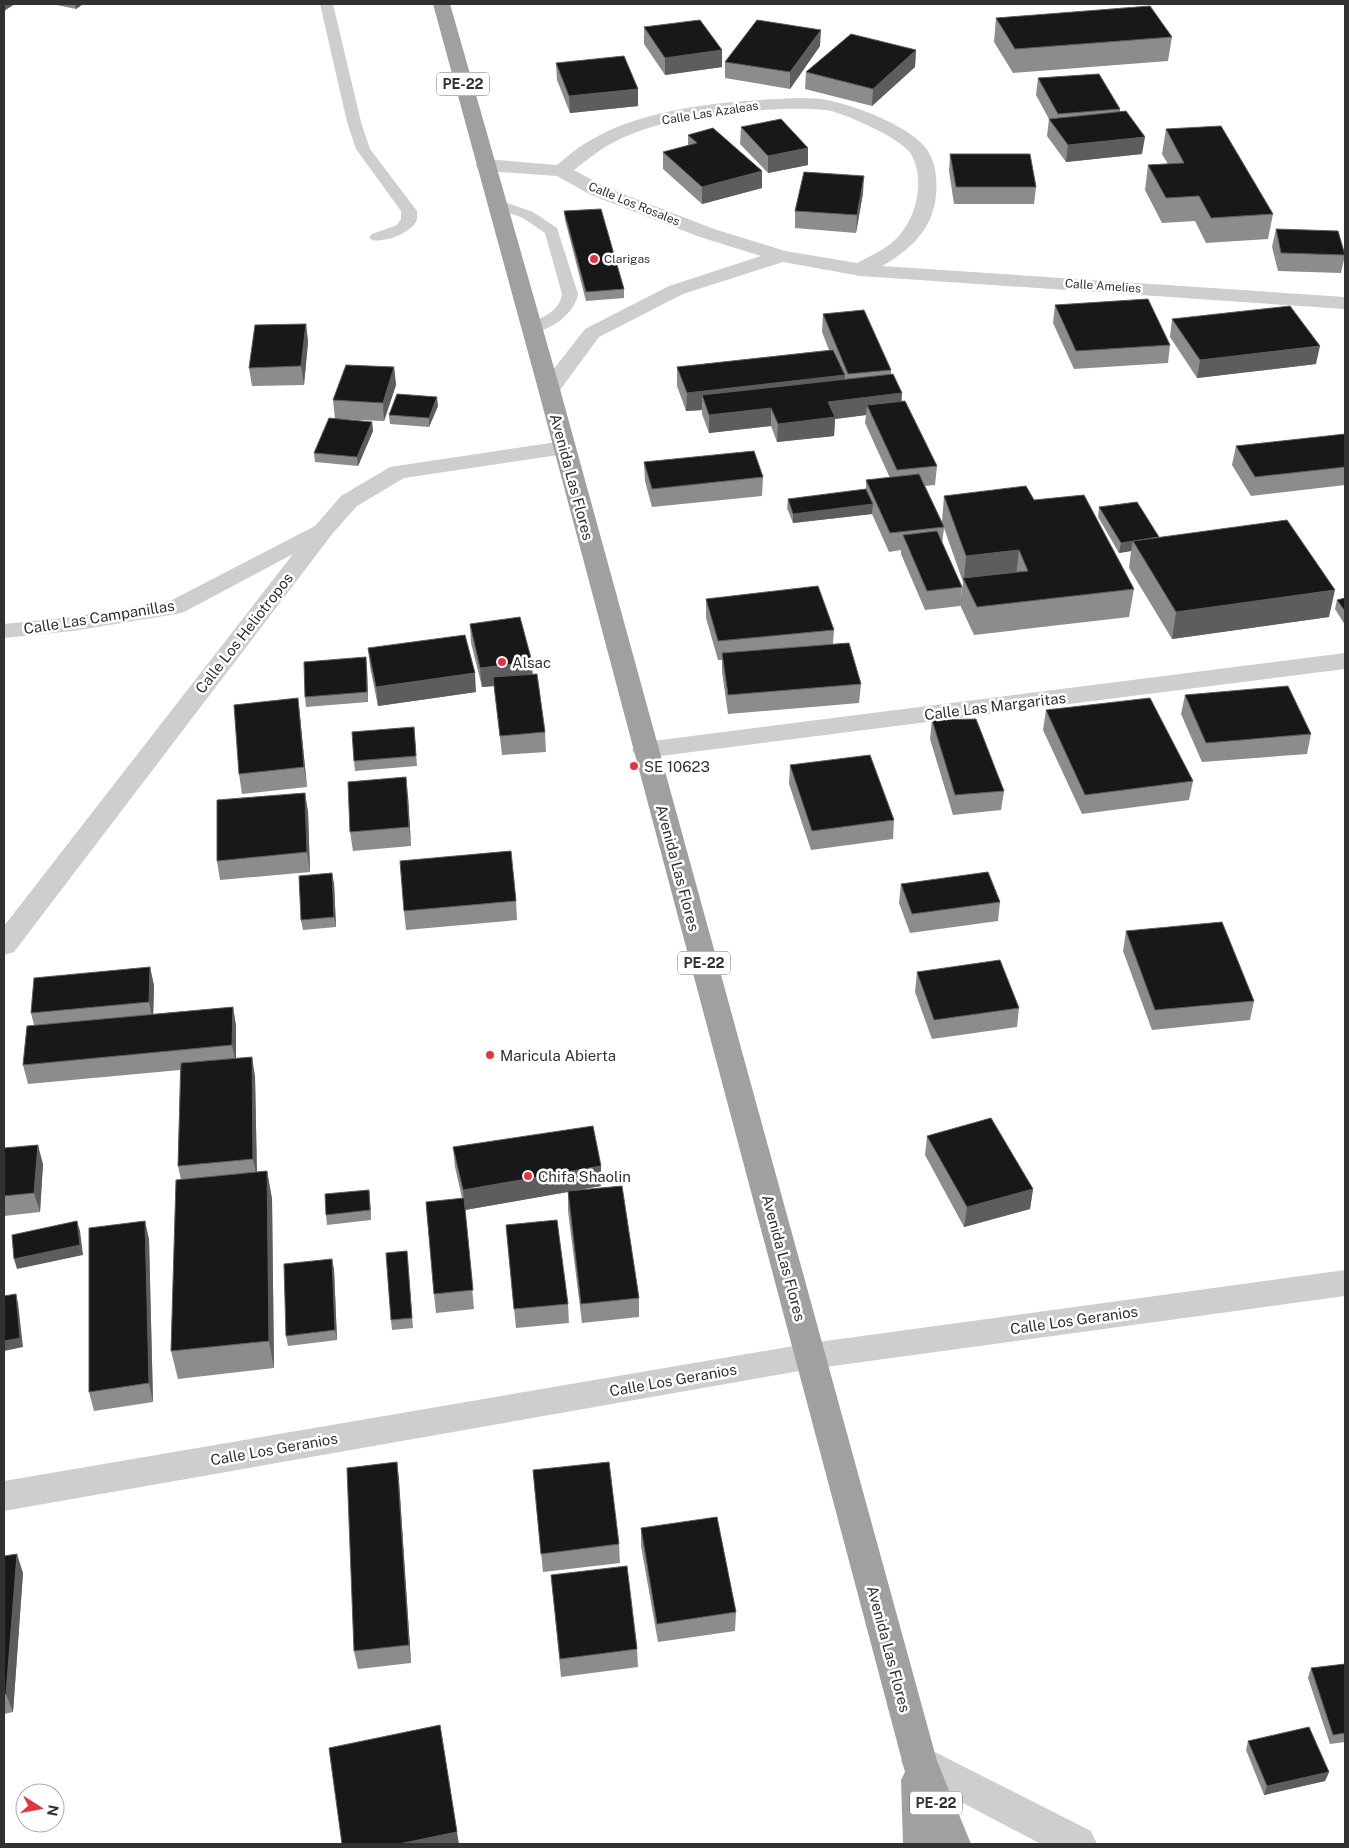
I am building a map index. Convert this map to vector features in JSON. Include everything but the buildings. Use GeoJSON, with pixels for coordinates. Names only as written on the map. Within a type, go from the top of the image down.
{"type":"FeatureCollection","features":[{"type":"Feature","properties":{"kind":"highway","name":"Avenida Las Flores"},"geometry":{"type":"LineString","coordinates":[[441,4],[549,389],[919,1761],[952,1844]]}},
{"type":"Feature","properties":{"kind":"highway","name":"Avenida Las Flores"},"geometry":{"type":"LineString","coordinates":[[919,1761],[922,1844]]}},
{"type":"Feature","properties":{"kind":"street","name":"Calle Las Azaleas"},"geometry":{"type":"LineString","coordinates":[[561,171],[602,140],[662,119],[747,105],[796,104],[831,106],[868,119],[898,134],[920,152],[926,170],[928,186],[925,205],[919,220],[902,244],[860,270]]}},
{"type":"Feature","properties":{"kind":"street","name":"Calle Los Rosales"},"geometry":{"type":"LineString","coordinates":[[485,165],[561,171],[607,194],[707,233],[782,256],[860,270]]}},
{"type":"Feature","properties":{"kind":"street","name":"Calle Los Rosales"},"geometry":{"type":"LineString","coordinates":[[549,389],[592,333],[676,290],[782,256]]}},
{"type":"Feature","properties":{"kind":"street","name":"Calle Amelies"},"geometry":{"type":"LineString","coordinates":[[860,270],[1345,302]]}},
{"type":"Feature","properties":{"kind":"street","name":"Calle Los Heliotropos"},"geometry":{"type":"LineString","coordinates":[[4,945],[325,528],[349,501],[398,472],[564,448]]}},
{"type":"Feature","properties":{"kind":"street","name":"Calle Las Campanillas"},"geometry":{"type":"LineString","coordinates":[[4,632],[73,624],[176,607],[325,528]]}},
{"type":"Feature","properties":{"kind":"street","name":"Calle Las Margaritas"},"geometry":{"type":"LineString","coordinates":[[646,750],[1345,661]]}},
{"type":"Feature","properties":{"kind":"street","name":"Calle Los Geranios"},"geometry":{"type":"LineString","coordinates":[[4,1496],[811,1356],[1345,1283]]}},
{"type":"Feature","properties":{"kind":"street"},"geometry":{"type":"LineString","coordinates":[[919,1761],[1078,1844]]}},
{"type":"Feature","properties":{"kind":"lane"},"geometry":{"type":"LineString","coordinates":[[326,4],[354,122],[363,148],[409,211],[409,220],[402,228],[377,237]]}},
{"type":"Feature","properties":{"kind":"lane"},"geometry":{"type":"LineString","coordinates":[[496,204],[528,215],[541,222],[552,231],[555,240],[570,294],[570,304],[564,312],[532,328]]}},
{"type":"Feature","properties":{"kind":"place","name":"Clarigas"},"geometry":{"type":"Point","coordinates":[594,259]}},
{"type":"Feature","properties":{"kind":"place","name":"Alsac"},"geometry":{"type":"Point","coordinates":[502,662]}},
{"type":"Feature","properties":{"kind":"place","name":"SE 10623"},"geometry":{"type":"Point","coordinates":[634,766]}},
{"type":"Feature","properties":{"kind":"place","name":"Maricula Abierta"},"geometry":{"type":"Point","coordinates":[490,1055]}},
{"type":"Feature","properties":{"kind":"place","name":"Chifa Shaolin"},"geometry":{"type":"Point","coordinates":[528,1176]}}]}
